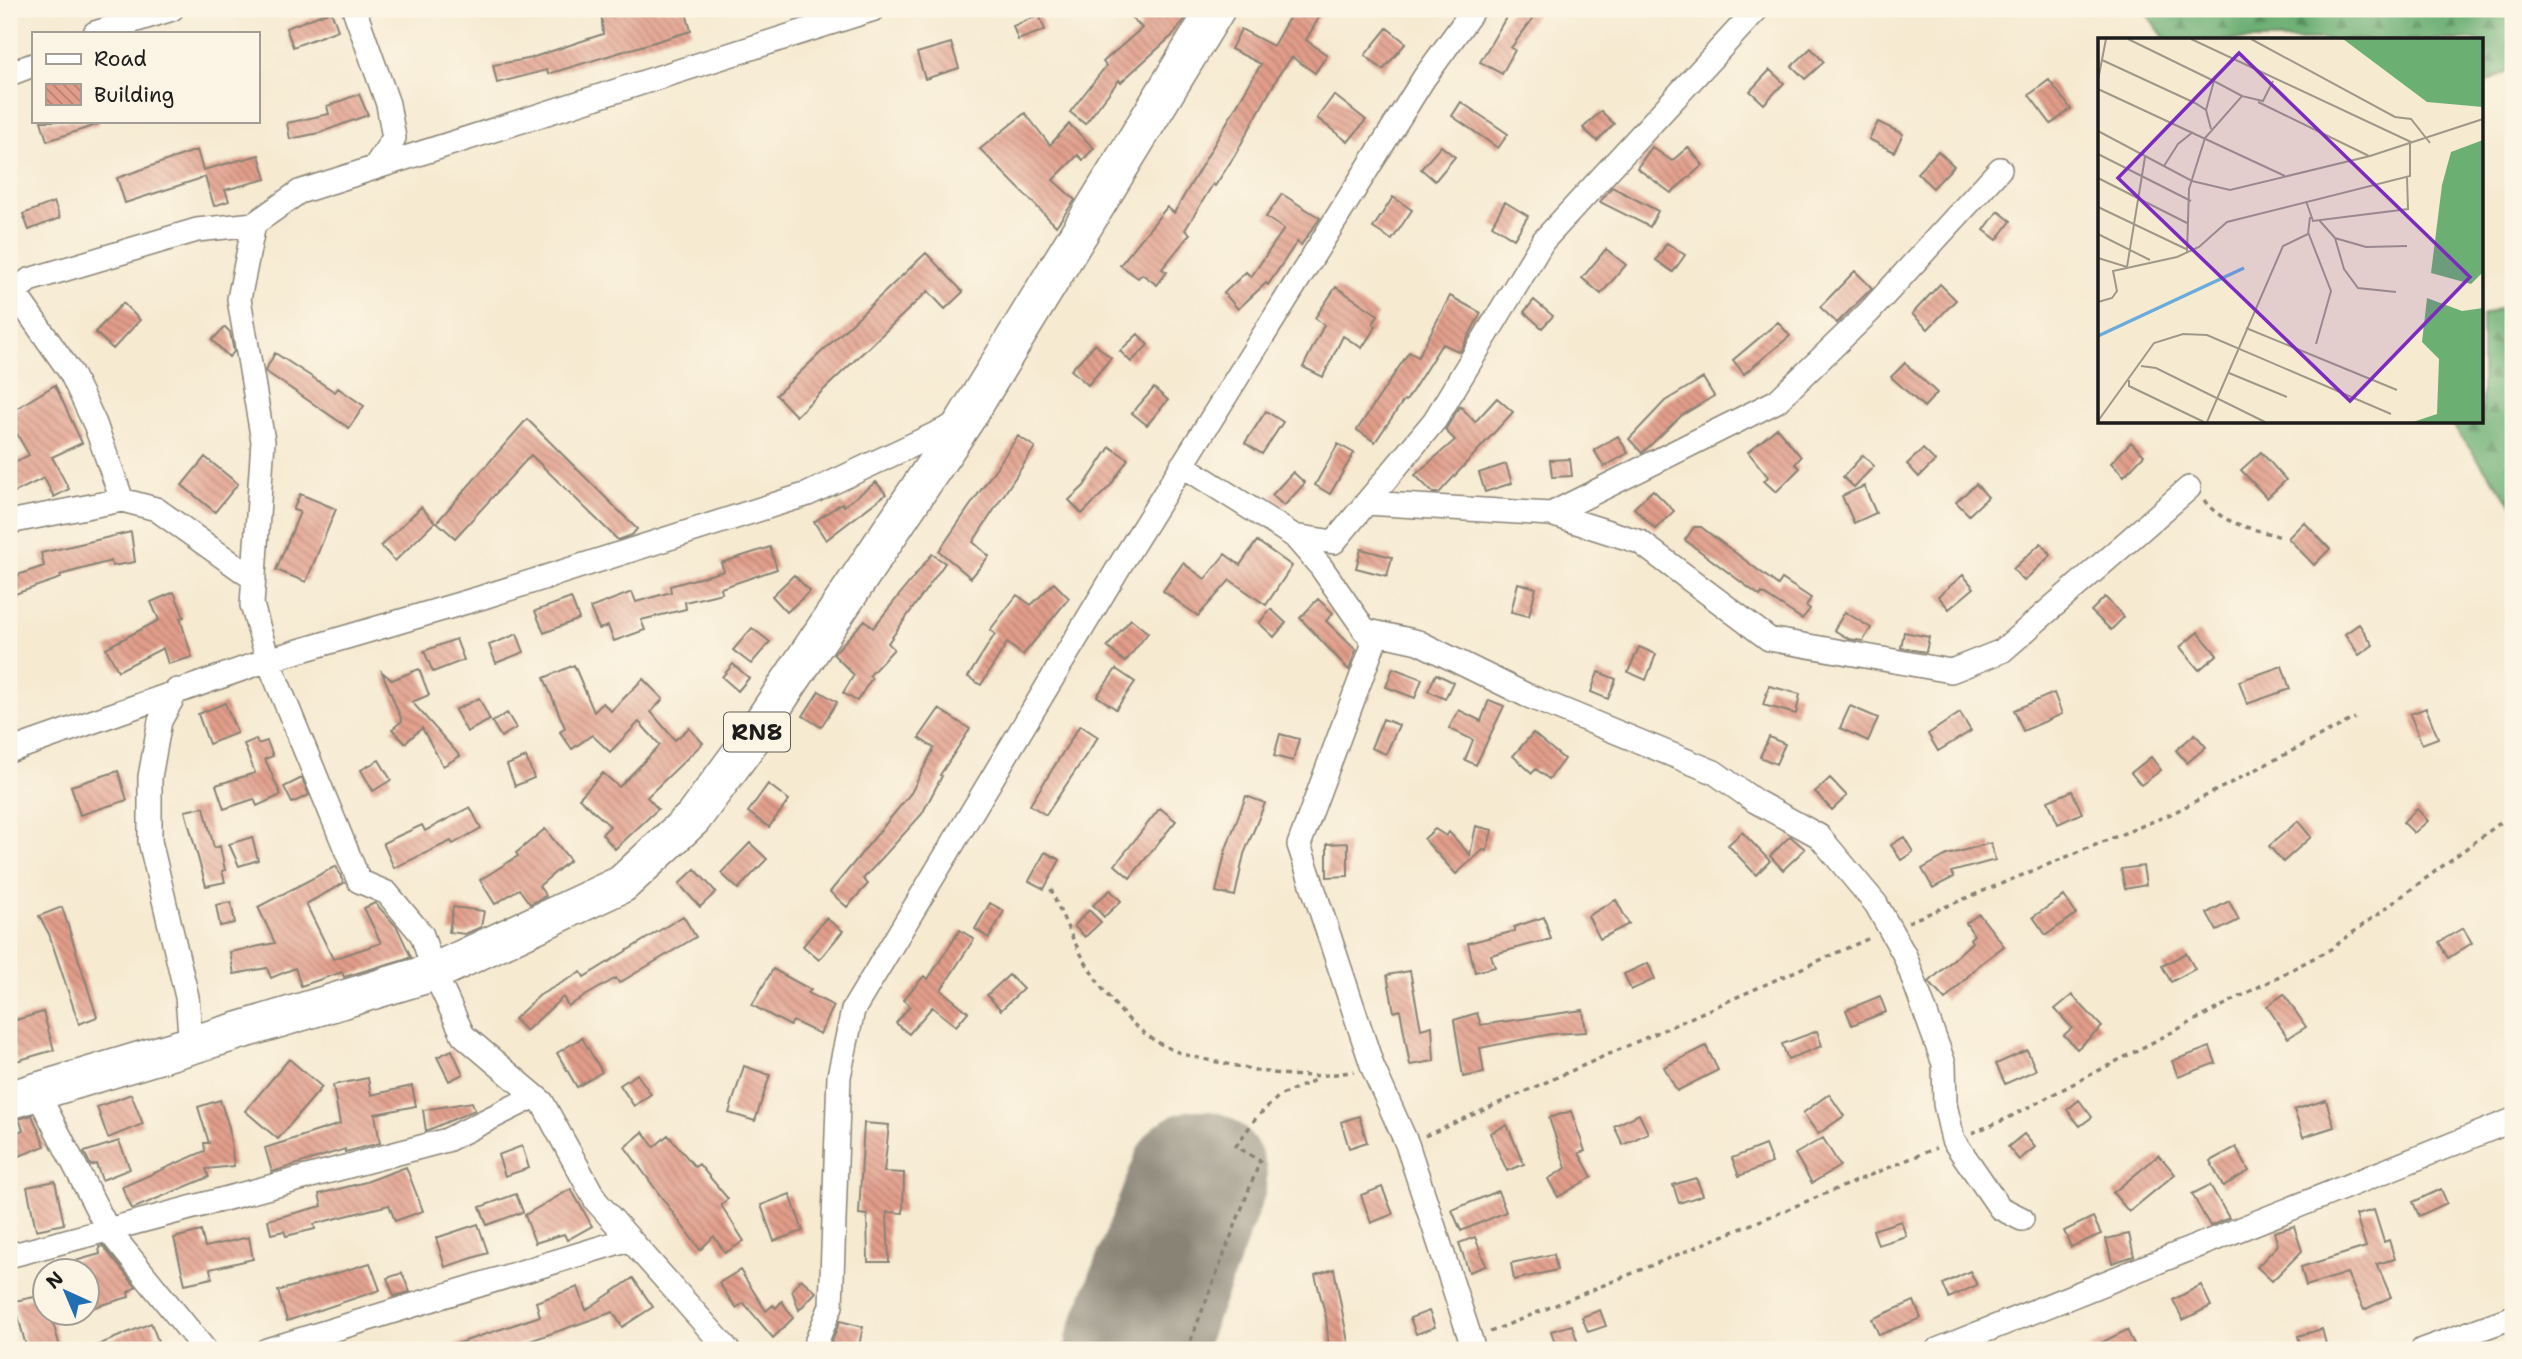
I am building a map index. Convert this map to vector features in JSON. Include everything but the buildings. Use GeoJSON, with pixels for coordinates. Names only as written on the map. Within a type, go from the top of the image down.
{"type":"FeatureCollection","features":[{"type":"Feature","properties":{"kind":"main road","name":"RN8"},"geometry":{"type":"LineString","coordinates":[[23,1096],[434,972],[621,884],[693,818],[752,738],[965,420],[1216,9]]}},
{"type":"Feature","properties":{"kind":"street"},"geometry":{"type":"LineString","coordinates":[[98,32],[172,9]]}},
{"type":"Feature","properties":{"kind":"street"},"geometry":{"type":"LineString","coordinates":[[354,9],[388,104],[394,138],[374,167]]}},
{"type":"Feature","properties":{"kind":"street"},"geometry":{"type":"LineString","coordinates":[[122,500],[95,424],[71,373],[11,293],[29,280],[81,267],[197,230],[254,224],[299,192],[874,9]]}},
{"type":"Feature","properties":{"kind":"street"},"geometry":{"type":"LineString","coordinates":[[813,1350],[831,1306],[839,1076],[853,1010],[1182,465],[1424,78],[1474,9]]}},
{"type":"Feature","properties":{"kind":"street"},"geometry":{"type":"LineString","coordinates":[[1294,536],[1334,542],[1435,420],[1543,241],[1756,9]]}},
{"type":"Feature","properties":{"kind":"street"},"geometry":{"type":"LineString","coordinates":[[9,74],[32,65]]}},
{"type":"Feature","properties":{"kind":"street"},"geometry":{"type":"LineString","coordinates":[[1551,514],[1777,401],[1869,312],[2000,169]]}},
{"type":"Feature","properties":{"kind":"street"},"geometry":{"type":"LineString","coordinates":[[254,224],[239,299],[264,441],[251,605],[268,660],[359,881],[387,893],[422,935],[434,972],[463,1035],[542,1102],[596,1201],[728,1350]]}},
{"type":"Feature","properties":{"kind":"street"},"geometry":{"type":"LineString","coordinates":[[9,751],[268,660],[480,598],[808,494],[965,420]]}},
{"type":"Feature","properties":{"kind":"street"},"geometry":{"type":"LineString","coordinates":[[1182,465],[1294,536],[1321,567],[1374,643],[1300,845],[1373,1068],[1407,1144],[1473,1345]]}},
{"type":"Feature","properties":{"kind":"street"},"geometry":{"type":"LineString","coordinates":[[1366,503],[1551,514],[1640,542],[1769,639],[1951,671],[2001,651],[2189,488]]}},
{"type":"Feature","properties":{"kind":"street"},"geometry":{"type":"LineString","coordinates":[[9,522],[122,500],[156,509],[254,579]]}},
{"type":"Feature","properties":{"kind":"street"},"geometry":{"type":"LineString","coordinates":[[1364,630],[1418,642],[1526,695],[1714,772],[1755,801],[1819,836],[1876,904],[1905,957],[1944,1064],[1945,1104],[1953,1140],[2000,1209],[2022,1219]]}},
{"type":"Feature","properties":{"kind":"street"},"geometry":{"type":"LineString","coordinates":[[177,690],[160,720],[150,776],[150,841],[187,997],[191,1046]]}},
{"type":"Feature","properties":{"kind":"street"},"geometry":{"type":"LineString","coordinates":[[23,1096],[108,1230],[205,1350]]}},
{"type":"Feature","properties":{"kind":"street"},"geometry":{"type":"LineString","coordinates":[[9,1256],[447,1140],[535,1096]]}},
{"type":"Feature","properties":{"kind":"street"},"geometry":{"type":"LineString","coordinates":[[1937,1350],[2513,1120]]}},
{"type":"Feature","properties":{"kind":"street"},"geometry":{"type":"LineString","coordinates":[[267,1350],[629,1239]]}},
{"type":"Feature","properties":{"kind":"street"},"geometry":{"type":"LineString","coordinates":[[2422,1350],[2513,1317]]}},
{"type":"Feature","properties":{"kind":"path"},"geometry":{"type":"LineString","coordinates":[[2189,488],[2228,521],[2281,537]]}},
{"type":"Feature","properties":{"kind":"path"},"geometry":{"type":"LineString","coordinates":[[1473,1345],[2006,1119],[2331,949],[2511,815]]}},
{"type":"Feature","properties":{"kind":"path"},"geometry":{"type":"LineString","coordinates":[[1051,890],[1070,936],[1114,1002],[1142,1031],[1186,1054],[1269,1074],[1319,1078]]}},
{"type":"Feature","properties":{"kind":"path"},"geometry":{"type":"LineString","coordinates":[[1187,1350],[1260,1161],[1236,1146],[1256,1118],[1279,1096],[1319,1078],[1373,1068]]}},
{"type":"Feature","properties":{"kind":"green space"},"geometry":{"type":"Polygon","coordinates":[[[2143,9],[2513,9],[2513,68],[2484,84],[2484,38],[2165,38],[2143,9]]]}},
{"type":"Feature","properties":{"kind":"green space"},"geometry":{"type":"Polygon","coordinates":[[[2513,302],[2513,506],[2452,424],[2484,424],[2484,315],[2513,302]]]}},
{"type":"Feature","properties":{"kind":"runway"},"geometry":{"type":"LineString","coordinates":[[1133,1350],[1199,1178]]}}]}
